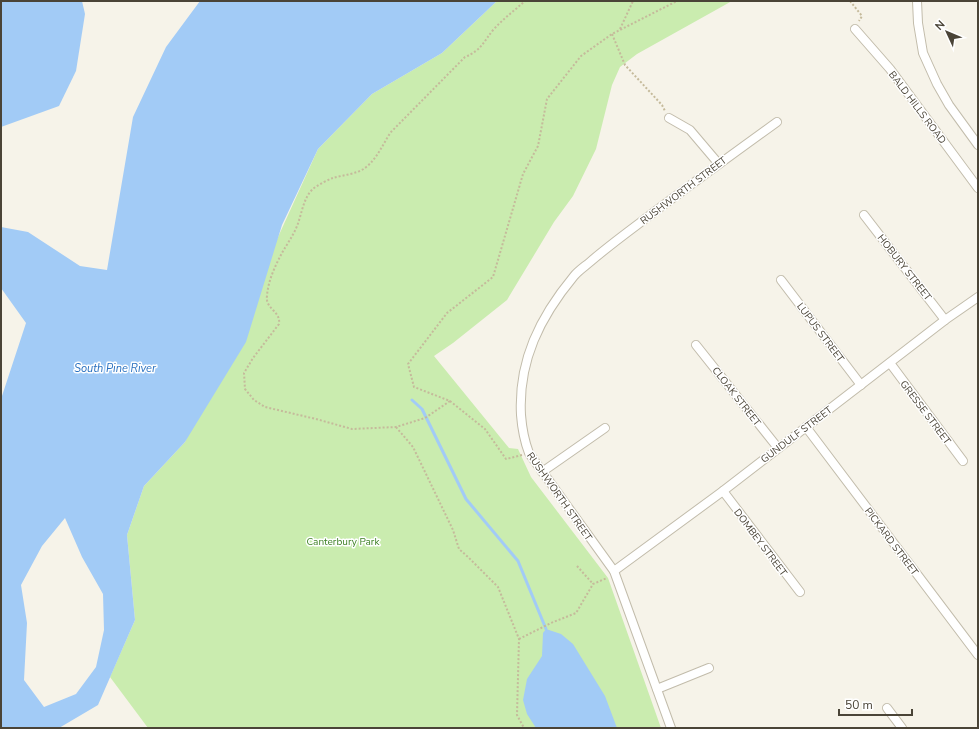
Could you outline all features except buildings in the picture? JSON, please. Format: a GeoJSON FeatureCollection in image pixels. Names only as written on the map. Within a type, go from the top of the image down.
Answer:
{"type":"FeatureCollection","features":[{"type":"Feature","properties":{"kind":"street"},"geometry":{"type":"LineString","coordinates":[[917,1],[918,23],[923,53],[937,84],[949,105],[978,145]]}},
{"type":"Feature","properties":{"kind":"street","name":"BALD HILLS ROAD"},"geometry":{"type":"LineString","coordinates":[[855,29],[904,87],[978,188]]}},
{"type":"Feature","properties":{"kind":"street"},"geometry":{"type":"LineString","coordinates":[[669,118],[690,130],[718,163]]}},
{"type":"Feature","properties":{"kind":"street","name":"RUSHWORTH STREET"},"geometry":{"type":"LineString","coordinates":[[671,728],[614,571],[528,453],[523,440],[521,420],[521,380],[526,357],[539,328],[574,275],[718,163],[777,122]]}},
{"type":"Feature","properties":{"kind":"street","name":"HOBURY STREET"},"geometry":{"type":"LineString","coordinates":[[864,215],[945,320]]}},
{"type":"Feature","properties":{"kind":"street","name":"LUPUS STREET"},"geometry":{"type":"LineString","coordinates":[[781,280],[861,385]]}},
{"type":"Feature","properties":{"kind":"street","name":"GUNDULF STREET"},"geometry":{"type":"LineString","coordinates":[[614,571],[723,491],[945,320],[978,297]]}},
{"type":"Feature","properties":{"kind":"street","name":"CLOAK STREET"},"geometry":{"type":"LineString","coordinates":[[696,345],[778,448]]}},
{"type":"Feature","properties":{"kind":"street","name":"GRESSE STREET"},"geometry":{"type":"LineString","coordinates":[[890,363],[963,461]]}},
{"type":"Feature","properties":{"kind":"street","name":"PICKARD STREET"},"geometry":{"type":"LineString","coordinates":[[806,427],[978,655]]}},
{"type":"Feature","properties":{"kind":"street"},"geometry":{"type":"LineString","coordinates":[[542,472],[605,428]]}},
{"type":"Feature","properties":{"kind":"street","name":"DOMBEY STREET"},"geometry":{"type":"LineString","coordinates":[[723,491],[800,592]]}},
{"type":"Feature","properties":{"kind":"street"},"geometry":{"type":"LineString","coordinates":[[657,689],[709,668]]}},
{"type":"Feature","properties":{"kind":"street"},"geometry":{"type":"LineString","coordinates":[[887,708],[902,728]]}},
{"type":"Feature","properties":{"kind":"path"},"geometry":{"type":"LineString","coordinates":[[450,401],[425,418],[396,427],[352,429],[316,419],[265,408],[254,400],[245,389],[244,373],[252,358],[268,340],[279,324],[278,315],[268,305],[266,297],[274,269],[297,227],[306,198],[313,189],[332,178],[364,169],[377,157],[391,132],[465,57],[476,52],[485,43],[495,29],[525,1]]}},
{"type":"Feature","properties":{"kind":"path"},"geometry":{"type":"LineString","coordinates":[[620,30],[633,1]]}},
{"type":"Feature","properties":{"kind":"path"},"geometry":{"type":"LineString","coordinates":[[528,453],[506,459],[485,429],[450,401],[414,387],[408,364],[447,314],[493,277],[523,174],[538,146],[547,99],[581,56],[612,34],[677,1]]}},
{"type":"Feature","properties":{"kind":"path"},"geometry":{"type":"LineString","coordinates":[[850,1],[862,16],[855,29]]}},
{"type":"Feature","properties":{"kind":"path"},"geometry":{"type":"LineString","coordinates":[[612,34],[625,65],[662,105],[669,118]]}},
{"type":"Feature","properties":{"kind":"path"},"geometry":{"type":"LineString","coordinates":[[396,427],[413,447],[453,530],[458,549],[498,587],[519,639],[517,714],[524,728]]}},
{"type":"Feature","properties":{"kind":"path"},"geometry":{"type":"LineString","coordinates":[[577,566],[593,584]]}},
{"type":"Feature","properties":{"kind":"path"},"geometry":{"type":"LineString","coordinates":[[519,639],[576,612],[593,584],[608,578]]}},
{"type":"Feature","properties":{"kind":"green space","name":"Canterbury Park"},"geometry":{"type":"Polygon","coordinates":[[[497,1],[732,1],[637,54],[620,67],[612,85],[596,149],[573,196],[554,222],[507,300],[453,343],[434,356],[509,448],[518,449],[531,477],[608,578],[661,728],[148,728],[110,677],[135,620],[127,535],[144,486],[185,442],[318,149],[372,94],[442,53],[497,1]]]}},
{"type":"Feature","properties":{"kind":"water"},"geometry":{"type":"Polygon","coordinates":[[[1,1],[82,1],[85,14],[76,71],[59,106],[1,127],[1,1]]]}},
{"type":"Feature","properties":{"kind":"water","name":"South Pine River"},"geometry":{"type":"Polygon","coordinates":[[[200,1],[497,1],[442,53],[372,94],[318,149],[282,225],[246,342],[185,442],[144,486],[127,535],[135,620],[98,705],[59,728],[1,728],[1,399],[26,323],[1,288],[1,227],[28,232],[80,266],[107,270],[133,117],[166,47],[200,1]],[[65,518],[42,546],[21,585],[27,623],[24,680],[44,707],[76,694],[96,667],[104,630],[103,594],[82,557],[65,518]]]}},
{"type":"Feature","properties":{"kind":"water"},"geometry":{"type":"Polygon","coordinates":[[[546,629],[561,634],[573,644],[605,696],[617,728],[536,728],[527,714],[523,700],[527,679],[542,656],[543,633],[546,629]]]}},
{"type":"Feature","properties":{"kind":"waterway"},"geometry":{"type":"LineString","coordinates":[[412,400],[422,409],[466,499],[518,561],[546,629]]}}]}
